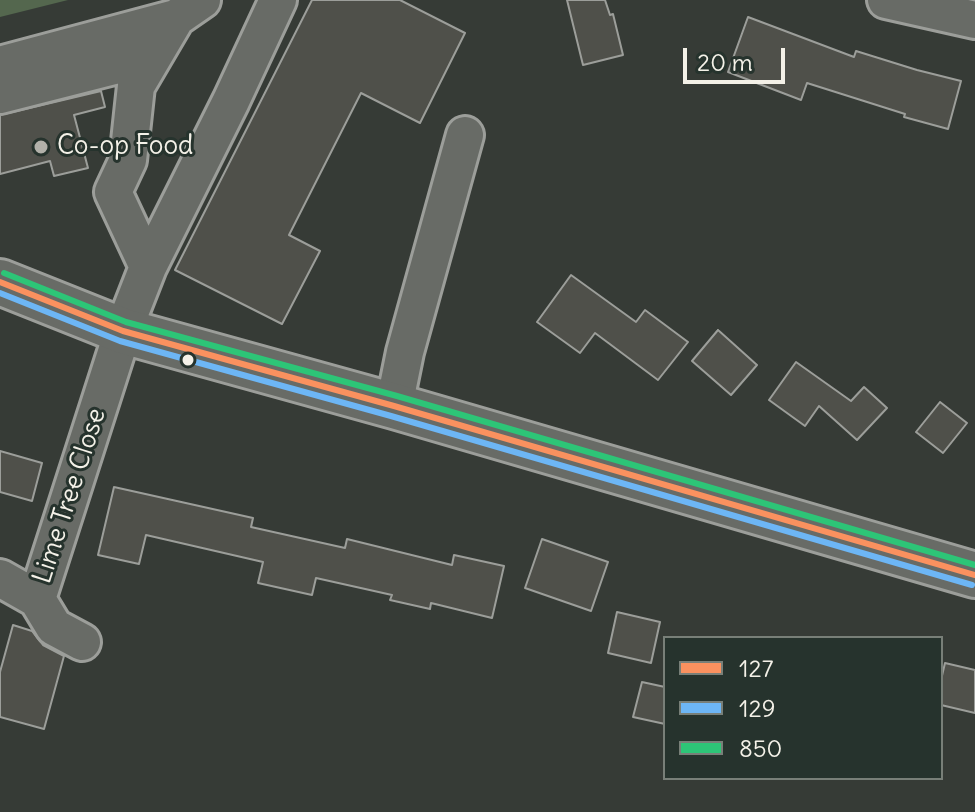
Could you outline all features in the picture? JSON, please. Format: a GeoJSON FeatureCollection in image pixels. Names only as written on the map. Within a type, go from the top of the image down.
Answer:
{"type":"FeatureCollection","features":[{"type":"Feature","properties":{"kind":"main road"},"geometry":{"type":"LineString","coordinates":[[0,282],[123,331],[394,406],[975,575]]}},
{"type":"Feature","properties":{"kind":"street","name":"Lime Tree Close"},"geometry":{"type":"LineString","coordinates":[[82,642],[54,627],[37,599],[123,331],[148,267],[278,0]]}},
{"type":"Feature","properties":{"kind":"street"},"geometry":{"type":"LineString","coordinates":[[886,0],[975,20]]}},
{"type":"Feature","properties":{"kind":"street"},"geometry":{"type":"LineString","coordinates":[[148,267],[113,192],[128,160],[144,71],[189,9]]}},
{"type":"Feature","properties":{"kind":"street"},"geometry":{"type":"LineString","coordinates":[[0,65],[189,9]]}},
{"type":"Feature","properties":{"kind":"street"},"geometry":{"type":"LineString","coordinates":[[0,95],[144,71]]}},
{"type":"Feature","properties":{"kind":"street"},"geometry":{"type":"LineString","coordinates":[[0,120],[144,71]]}},
{"type":"Feature","properties":{"kind":"street"},"geometry":{"type":"LineString","coordinates":[[394,406],[405,352],[465,135]]}},
{"type":"Feature","properties":{"kind":"street"},"geometry":{"type":"LineString","coordinates":[[0,578],[37,599]]}},
{"type":"Feature","properties":{"kind":"green space"},"geometry":{"type":"Polygon","coordinates":[[[0,0],[68,0],[0,17],[0,0]]]}},
{"type":"Feature","properties":{"kind":"building"},"geometry":{"type":"Polygon","coordinates":[[[312,0],[400,0],[465,33],[420,123],[361,93],[289,235],[320,251],[282,324],[175,270],[312,0]]]}},
{"type":"Feature","properties":{"kind":"building"},"geometry":{"type":"Polygon","coordinates":[[[567,0],[605,0],[610,15],[613,14],[623,55],[583,65],[567,0]]]}},
{"type":"Feature","properties":{"kind":"building"},"geometry":{"type":"Polygon","coordinates":[[[748,17],[854,57],[856,51],[961,81],[948,129],[807,83],[801,100],[728,72],[748,17]]]}},
{"type":"Feature","properties":{"kind":"building","name":"Co-op Food"},"geometry":{"type":"Polygon","coordinates":[[[101,91],[105,107],[74,115],[88,168],[54,176],[50,161],[0,174],[0,115],[101,91]]]}},
{"type":"Feature","properties":{"kind":"building"},"geometry":{"type":"Polygon","coordinates":[[[571,275],[636,322],[645,310],[688,342],[658,380],[595,333],[580,353],[537,322],[571,275]]]}},
{"type":"Feature","properties":{"kind":"building"},"geometry":{"type":"Polygon","coordinates":[[[718,330],[757,365],[731,395],[692,361],[718,330]]]}},
{"type":"Feature","properties":{"kind":"building"},"geometry":{"type":"Polygon","coordinates":[[[796,362],[851,401],[864,387],[887,408],[857,440],[819,406],[805,426],[769,400],[796,362]]]}},
{"type":"Feature","properties":{"kind":"building"},"geometry":{"type":"Polygon","coordinates":[[[940,402],[967,423],[943,453],[916,432],[940,402]]]}},
{"type":"Feature","properties":{"kind":"building"},"geometry":{"type":"Polygon","coordinates":[[[0,451],[42,463],[32,501],[0,492],[0,451]]]}},
{"type":"Feature","properties":{"kind":"building"},"geometry":{"type":"Polygon","coordinates":[[[114,487],[253,518],[251,527],[345,548],[347,539],[452,565],[454,555],[504,566],[492,618],[431,603],[430,609],[390,600],[392,595],[316,578],[312,595],[258,583],[263,562],[146,535],[139,564],[98,555],[114,487]]]}},
{"type":"Feature","properties":{"kind":"building"},"geometry":{"type":"Polygon","coordinates":[[[542,539],[608,562],[591,611],[525,588],[542,539]]]}},
{"type":"Feature","properties":{"kind":"building"},"geometry":{"type":"Polygon","coordinates":[[[617,612],[660,622],[651,663],[608,653],[617,612]]]}},
{"type":"Feature","properties":{"kind":"building"},"geometry":{"type":"Polygon","coordinates":[[[13,625],[32,631],[43,645],[64,656],[44,729],[0,717],[0,672],[13,625]]]}},
{"type":"Feature","properties":{"kind":"building"},"geometry":{"type":"Polygon","coordinates":[[[945,663],[975,670],[975,713],[943,705],[945,663]]]}},
{"type":"Feature","properties":{"kind":"building"},"geometry":{"type":"Polygon","coordinates":[[[642,682],[663,687],[663,724],[633,717],[642,682]]]}},
{"type":"Feature","properties":{"kind":"transit line","name":"850"},"geometry":{"type":"LineString","coordinates":[[4,273],[126,322],[397,396],[975,565]]}},
{"type":"Feature","properties":{"kind":"transit line","name":"127"},"geometry":{"type":"LineString","coordinates":[[0,282],[123,331],[394,406],[975,575]]}},
{"type":"Feature","properties":{"kind":"transit line","name":"129"},"geometry":{"type":"LineString","coordinates":[[0,293],[120,341],[391,416],[972,585]]}},
{"type":"Feature","properties":{"kind":"place","name":"Co-op Food"},"geometry":{"type":"Point","coordinates":[41,147]}}]}
